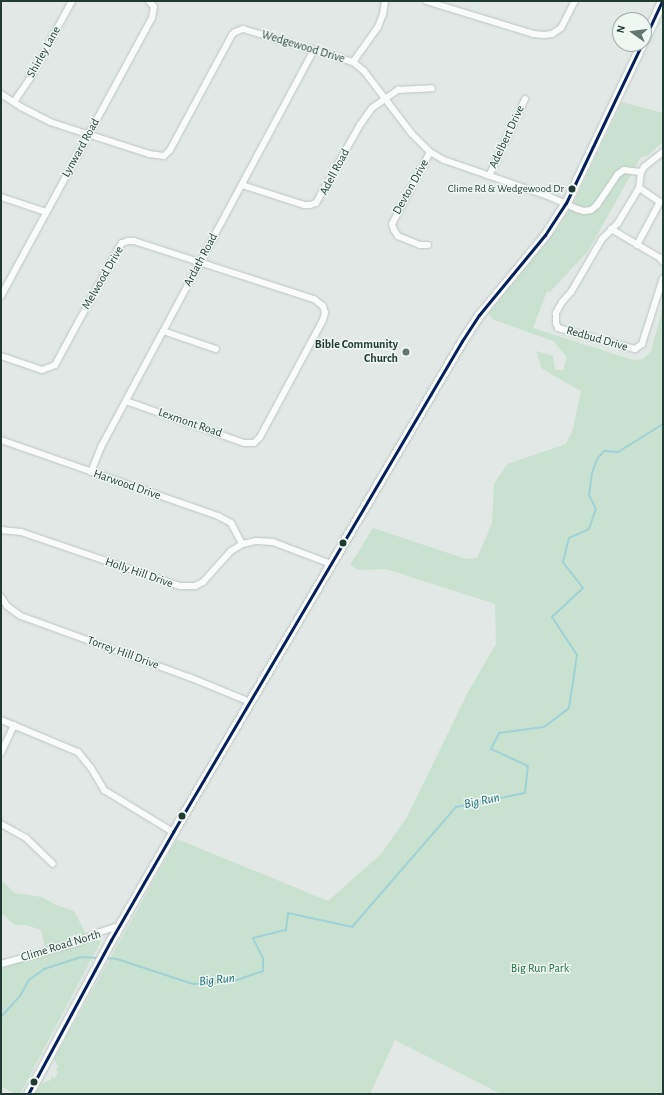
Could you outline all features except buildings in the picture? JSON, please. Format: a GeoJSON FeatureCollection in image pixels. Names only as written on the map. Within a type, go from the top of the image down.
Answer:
{"type":"FeatureCollection","features":[{"type":"Feature","properties":{"kind":"main road"},"geometry":{"type":"LineString","coordinates":[[652,23],[662,1]]}},
{"type":"Feature","properties":{"kind":"main road"},"geometry":{"type":"LineString","coordinates":[[28,1094],[173,832],[465,337],[488,304],[545,235],[566,203],[638,52]]}},
{"type":"Feature","properties":{"kind":"street","name":"Shirley Lane"},"geometry":{"type":"LineString","coordinates":[[14,102],[29,80],[72,1]]}},
{"type":"Feature","properties":{"kind":"street","name":"Lynward Road"},"geometry":{"type":"LineString","coordinates":[[1,296],[152,18],[154,8],[149,1]]}},
{"type":"Feature","properties":{"kind":"street"},"geometry":{"type":"LineString","coordinates":[[353,62],[378,27],[383,14],[385,1]]}},
{"type":"Feature","properties":{"kind":"street"},"geometry":{"type":"LineString","coordinates":[[426,1],[534,34],[552,34],[563,24],[575,1]]}},
{"type":"Feature","properties":{"kind":"street","name":"Wedgewood Drive"},"geometry":{"type":"LineString","coordinates":[[1,94],[50,122],[159,156],[167,153],[227,44],[235,32],[239,30],[256,33],[353,62],[364,71],[412,134],[430,152],[444,160],[566,203],[584,211],[591,210],[597,205],[618,174],[624,170],[641,172]]}},
{"type":"Feature","properties":{"kind":"street","name":"Ardath Road"},"geometry":{"type":"LineString","coordinates":[[91,472],[101,447],[314,50]]}},
{"type":"Feature","properties":{"kind":"street"},"geometry":{"type":"LineString","coordinates":[[385,98],[402,88],[432,88]]}},
{"type":"Feature","properties":{"kind":"street","name":"Adell Road"},"geometry":{"type":"LineString","coordinates":[[242,185],[304,205],[316,203],[364,118],[372,108],[385,98]]}},
{"type":"Feature","properties":{"kind":"street","name":"Adelbert Drive"},"geometry":{"type":"LineString","coordinates":[[489,176],[525,99]]}},
{"type":"Feature","properties":{"kind":"street","name":"Devton Drive"},"geometry":{"type":"LineString","coordinates":[[428,244],[420,245],[398,236],[392,224],[430,152]]}},
{"type":"Feature","properties":{"kind":"street"},"geometry":{"type":"LineString","coordinates":[[663,152],[644,167],[641,172],[640,188],[618,223],[611,229],[660,258],[663,262]]}},
{"type":"Feature","properties":{"kind":"street"},"geometry":{"type":"LineString","coordinates":[[637,245],[660,202],[640,188]]}},
{"type":"Feature","properties":{"kind":"street"},"geometry":{"type":"LineString","coordinates":[[1,197],[46,212]]}},
{"type":"Feature","properties":{"kind":"street","name":"Redbud Drive"},"geometry":{"type":"LineString","coordinates":[[611,229],[602,239],[571,292],[562,302],[556,313],[556,323],[558,328],[635,349],[642,344],[663,278]]}},
{"type":"Feature","properties":{"kind":"street","name":"Melwood Drive"},"geometry":{"type":"LineString","coordinates":[[1,356],[42,370],[55,365],[118,249],[125,242],[134,241],[314,299],[323,306],[325,313],[323,320],[260,437],[254,443]]}},
{"type":"Feature","properties":{"kind":"street"},"geometry":{"type":"LineString","coordinates":[[163,332],[216,349]]}},
{"type":"Feature","properties":{"kind":"street","name":"Lexmont Road"},"geometry":{"type":"LineString","coordinates":[[126,401],[244,443],[254,443]]}},
{"type":"Feature","properties":{"kind":"street","name":"Harwood Drive"},"geometry":{"type":"LineString","coordinates":[[1,440],[222,518],[231,523],[242,544]]}},
{"type":"Feature","properties":{"kind":"street","name":"Holly Hill Drive"},"geometry":{"type":"LineString","coordinates":[[1,530],[21,532],[180,586],[195,586],[204,582],[231,551],[242,544],[256,540],[273,542],[331,564]]}},
{"type":"Feature","properties":{"kind":"street","name":"Torrey Hill Drive"},"geometry":{"type":"LineString","coordinates":[[1,597],[6,606],[20,616],[189,677],[250,702]]}},
{"type":"Feature","properties":{"kind":"street"},"geometry":{"type":"LineString","coordinates":[[1,720],[78,752],[91,768],[104,790],[173,832]]}},
{"type":"Feature","properties":{"kind":"street"},"geometry":{"type":"LineString","coordinates":[[1,753],[14,725]]}},
{"type":"Feature","properties":{"kind":"street"},"geometry":{"type":"LineString","coordinates":[[1,824],[26,838],[53,864]]}},
{"type":"Feature","properties":{"kind":"street","name":"Clime Road North"},"geometry":{"type":"LineString","coordinates":[[1,964],[76,943],[100,932],[120,926]]}},
{"type":"Feature","properties":{"kind":"green space","name":"Big Run Park"},"geometry":{"type":"Polygon","coordinates":[[[622,102],[663,113],[663,142],[647,156],[641,157],[588,251],[550,292],[547,291],[533,328],[633,360],[643,359],[651,351],[663,306],[663,1094],[501,1094],[395,1040],[370,1094],[35,1094],[42,1083],[51,1080],[51,1076],[55,1078],[58,1072],[56,1070],[58,1066],[54,1059],[177,839],[328,901],[381,854],[407,817],[468,692],[496,644],[495,604],[386,569],[359,570],[350,565],[373,528],[466,559],[477,558],[492,523],[494,484],[507,464],[566,444],[573,429],[581,391],[542,369],[536,351],[553,356],[555,370],[563,370],[567,357],[553,341],[492,319],[488,314],[560,225],[575,200],[622,102]]]}},
{"type":"Feature","properties":{"kind":"green space"},"geometry":{"type":"Polygon","coordinates":[[[1,880],[15,893],[42,897],[56,905],[74,911],[86,934],[45,948],[41,930],[26,925],[15,925],[1,913],[1,880]]]}},
{"type":"Feature","properties":{"kind":"green space"},"geometry":{"type":"Polygon","coordinates":[[[94,940],[101,941],[20,1094],[16,1094],[1,1087],[1,968],[94,940]]]}},
{"type":"Feature","properties":{"kind":"waterway","name":"Big Run"},"geometry":{"type":"LineString","coordinates":[[104,958],[117,959],[193,984],[231,982],[263,971],[263,958],[253,938],[286,930],[288,913],[352,927],[456,807],[525,793],[528,766],[491,749],[499,733],[544,727],[569,708],[577,655],[552,617],[583,588],[563,562],[569,538],[589,529],[596,509],[589,495],[592,473],[597,459],[604,451],[618,452],[663,424]]}},
{"type":"Feature","properties":{"kind":"waterway","name":"Big Run"},"geometry":{"type":"LineString","coordinates":[[1,1017],[20,996],[29,980],[44,969],[81,957],[98,958]]}},
{"type":"Feature","properties":{"kind":"transit line"},"geometry":{"type":"LineString","coordinates":[[652,23],[662,1]]}},
{"type":"Feature","properties":{"kind":"transit line"},"geometry":{"type":"LineString","coordinates":[[28,1094],[111,940],[173,832],[462,341],[479,315],[545,235],[566,203],[638,52]]}},
{"type":"Feature","properties":{"kind":"place","name":"Clime Rd & Wedgewood Dr"},"geometry":{"type":"Point","coordinates":[572,189]}},
{"type":"Feature","properties":{"kind":"place","name":"Bible Community Church"},"geometry":{"type":"Point","coordinates":[406,352]}}]}
